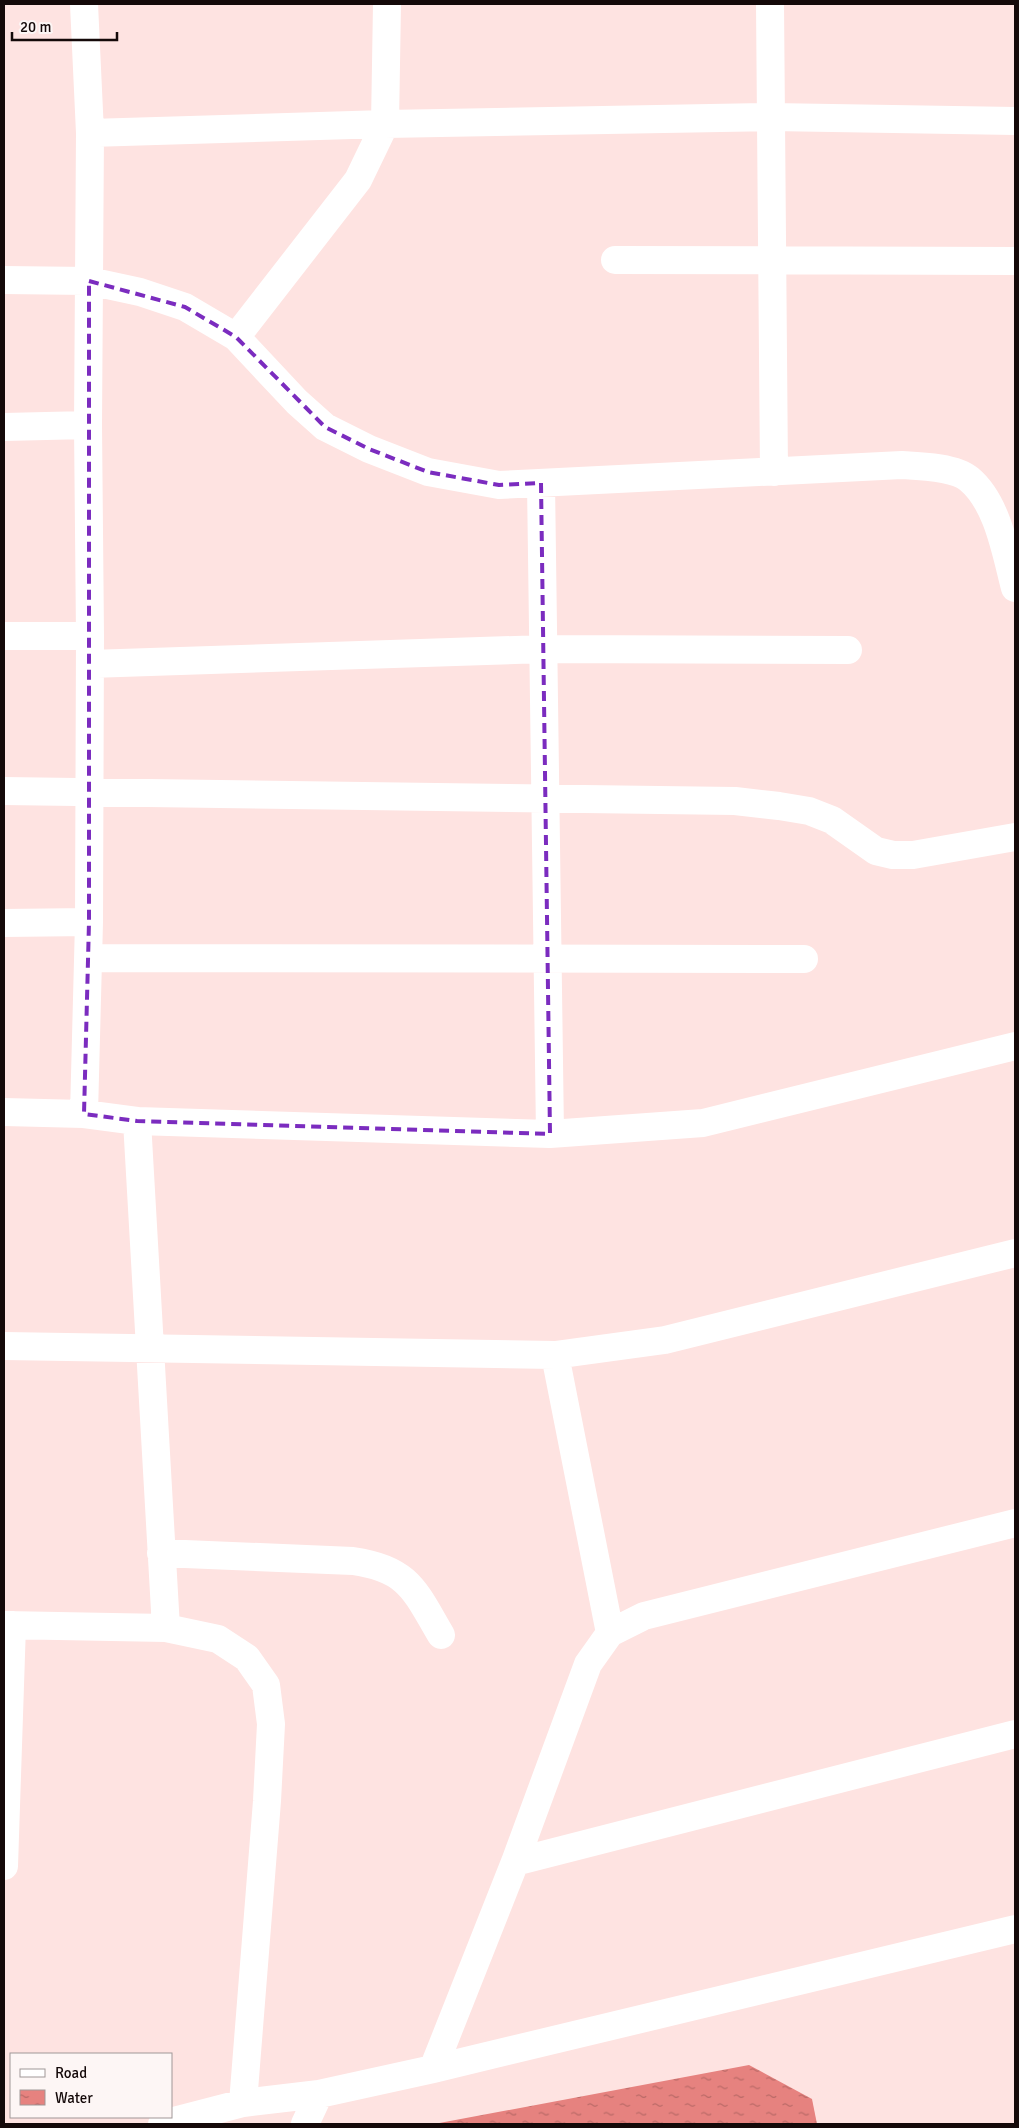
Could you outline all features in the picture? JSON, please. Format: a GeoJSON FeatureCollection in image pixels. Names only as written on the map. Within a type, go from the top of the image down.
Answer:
{"type":"FeatureCollection","features":[{"type":"Feature","properties":{"kind":"street"},"geometry":{"type":"LineString","coordinates":[[84,4],[90,133],[88,425],[90,793],[84,1114]]}},
{"type":"Feature","properties":{"kind":"street"},"geometry":{"type":"LineString","coordinates":[[236,337],[358,180],[385,124],[387,4]]}},
{"type":"Feature","properties":{"kind":"street"},"geometry":{"type":"LineString","coordinates":[[770,4],[774,472]]}},
{"type":"Feature","properties":{"kind":"street"},"geometry":{"type":"LineString","coordinates":[[90,133],[385,124],[771,117],[1015,121]]}},
{"type":"Feature","properties":{"kind":"street"},"geometry":{"type":"LineString","coordinates":[[615,260],[1015,261]]}},
{"type":"Feature","properties":{"kind":"street"},"geometry":{"type":"LineString","coordinates":[[4,280],[89,281],[140,292],[185,307],[236,337],[297,402],[325,428],[369,449],[428,472],[499,485],[902,464],[939,467],[969,478],[987,501],[1002,538],[1015,588]]}},
{"type":"Feature","properties":{"kind":"street"},"geometry":{"type":"LineString","coordinates":[[4,426],[88,425]]}},
{"type":"Feature","properties":{"kind":"street"},"geometry":{"type":"LineString","coordinates":[[541,483],[550,1134]]}},
{"type":"Feature","properties":{"kind":"street"},"geometry":{"type":"LineString","coordinates":[[4,636],[90,636]]}},
{"type":"Feature","properties":{"kind":"street"},"geometry":{"type":"LineString","coordinates":[[90,664],[544,649],[848,650]]}},
{"type":"Feature","properties":{"kind":"street"},"geometry":{"type":"LineString","coordinates":[[4,792],[735,802],[809,811],[832,820],[876,851],[893,855],[913,855],[1015,837]]}},
{"type":"Feature","properties":{"kind":"street"},"geometry":{"type":"LineString","coordinates":[[4,922],[89,922]]}},
{"type":"Feature","properties":{"kind":"street"},"geometry":{"type":"LineString","coordinates":[[88,958],[804,958]]}},
{"type":"Feature","properties":{"kind":"street"},"geometry":{"type":"LineString","coordinates":[[4,1112],[84,1114],[137,1121],[550,1134],[703,1123],[1015,1046]]}},
{"type":"Feature","properties":{"kind":"street"},"geometry":{"type":"LineString","coordinates":[[137,1121],[166,1628]]}},
{"type":"Feature","properties":{"kind":"street"},"geometry":{"type":"LineString","coordinates":[[4,1346],[555,1355],[665,1340],[1015,1253]]}},
{"type":"Feature","properties":{"kind":"street"},"geometry":{"type":"LineString","coordinates":[[555,1355],[610,1633]]}},
{"type":"Feature","properties":{"kind":"street"},"geometry":{"type":"LineString","coordinates":[[433,2069],[516,1862],[588,1664],[610,1633],[644,1616],[1015,1523]]}},
{"type":"Feature","properties":{"kind":"street"},"geometry":{"type":"LineString","coordinates":[[161,1553],[353,1561],[376,1564],[393,1571],[414,1590],[441,1635]]}},
{"type":"Feature","properties":{"kind":"street"},"geometry":{"type":"LineString","coordinates":[[4,1866],[8,1625],[166,1628],[218,1639],[248,1658],[266,1685],[271,1724],[267,1801],[243,2103]]}},
{"type":"Feature","properties":{"kind":"street"},"geometry":{"type":"LineString","coordinates":[[516,1862],[1015,1734]]}},
{"type":"Feature","properties":{"kind":"street"},"geometry":{"type":"LineString","coordinates":[[162,2124],[243,2103],[319,2094],[433,2069],[1015,1929]]}},
{"type":"Feature","properties":{"kind":"street"},"geometry":{"type":"LineString","coordinates":[[305,2124],[319,2094]]}},
{"type":"Feature","properties":{"kind":"highlighted area"},"geometry":{"type":"Polygon","coordinates":[[[89,281],[185,307],[236,337],[325,427],[369,449],[428,472],[499,485],[541,483],[550,1134],[137,1121],[84,1114],[89,922],[89,281]]]}},
{"type":"Feature","properties":{"kind":"water"},"geometry":{"type":"Polygon","coordinates":[[[749,2065],[812,2099],[817,2124],[434,2124],[749,2065]]]}}]}
